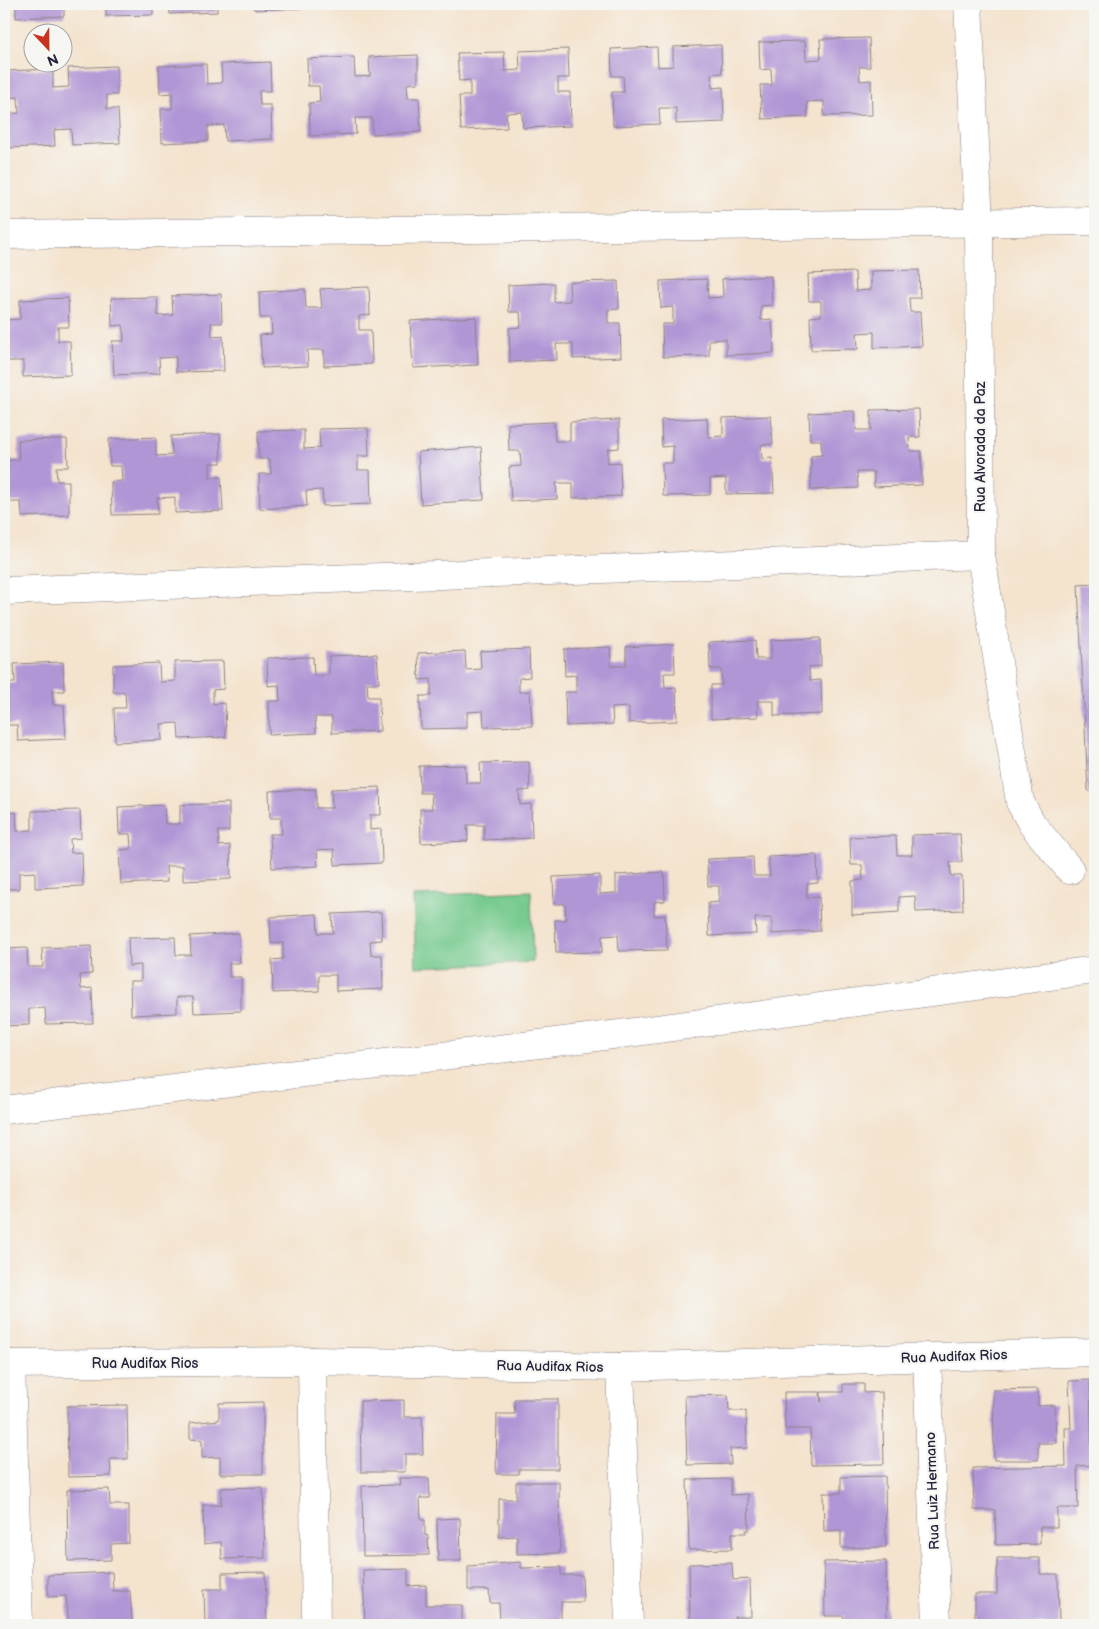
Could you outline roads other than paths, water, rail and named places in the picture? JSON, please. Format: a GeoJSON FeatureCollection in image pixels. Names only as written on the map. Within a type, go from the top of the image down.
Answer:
{"type":"FeatureCollection","features":[{"type":"Feature","properties":{"kind":"street","name":"Rua Alvorada da Paz"},"geometry":{"type":"LineString","coordinates":[[968,4],[979,224],[981,555],[1020,802],[1032,824],[1070,870]]}},
{"type":"Feature","properties":{"kind":"street"},"geometry":{"type":"LineString","coordinates":[[4,235],[979,224],[1095,221]]}},
{"type":"Feature","properties":{"kind":"street"},"geometry":{"type":"LineString","coordinates":[[4,592],[981,555]]}},
{"type":"Feature","properties":{"kind":"street"},"geometry":{"type":"LineString","coordinates":[[4,1110],[610,1035],[1095,970]]}},
{"type":"Feature","properties":{"kind":"street","name":"Rua Audifax Rios"},"geometry":{"type":"LineString","coordinates":[[8,1364],[312,1361],[620,1367],[1095,1352]]}},
{"type":"Feature","properties":{"kind":"street","name":"Rua Luiz Hermano"},"geometry":{"type":"LineString","coordinates":[[927,1357],[937,1625]]}},
{"type":"Feature","properties":{"kind":"street"},"geometry":{"type":"LineString","coordinates":[[312,1361],[316,1625]]}},
{"type":"Feature","properties":{"kind":"street"},"geometry":{"type":"LineString","coordinates":[[8,1364],[19,1625]]}},
{"type":"Feature","properties":{"kind":"street"},"geometry":{"type":"LineString","coordinates":[[620,1367],[628,1625]]}}]}
